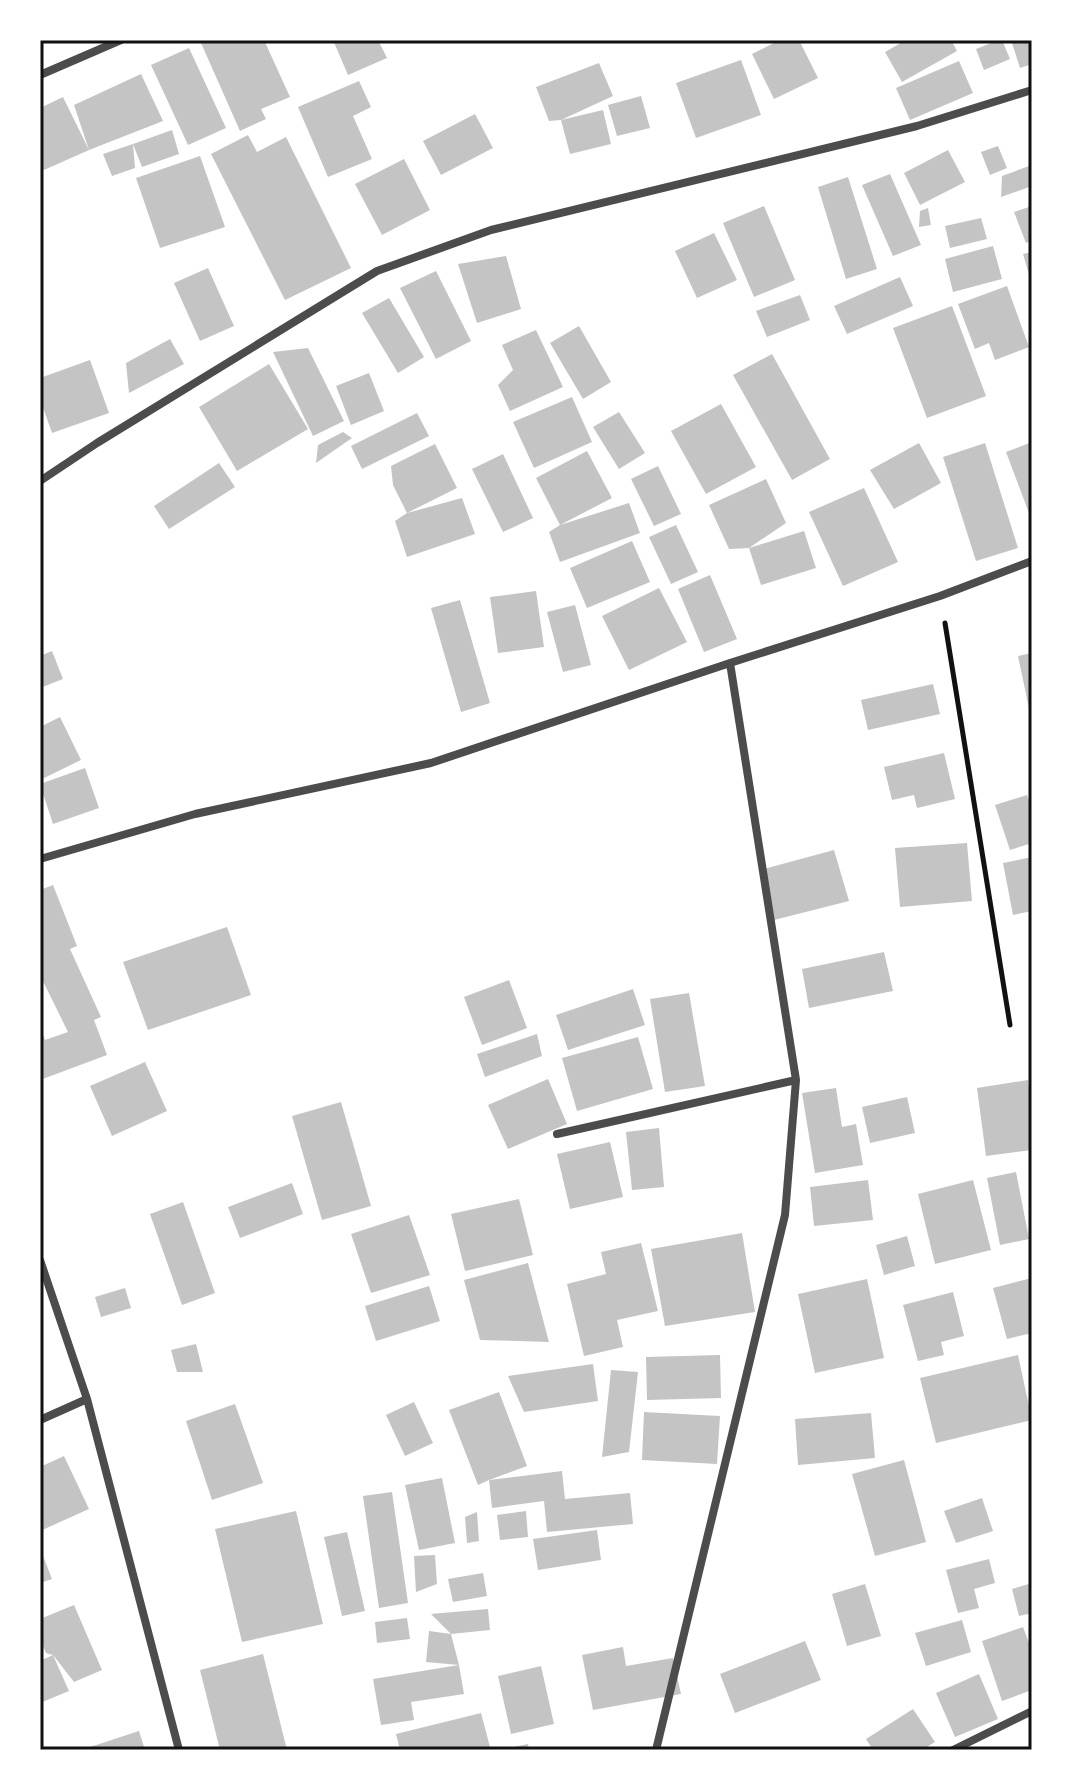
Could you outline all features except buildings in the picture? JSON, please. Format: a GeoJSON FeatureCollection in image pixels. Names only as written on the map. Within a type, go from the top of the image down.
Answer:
{"type":"FeatureCollection","features":[{"type":"Feature","properties":{"kind":"street"},"geometry":{"type":"LineString","coordinates":[[40,75],[121,40]]}},
{"type":"Feature","properties":{"kind":"street"},"geometry":{"type":"LineString","coordinates":[[40,481],[377,271],[491,230],[917,126],[1032,90]]}},
{"type":"Feature","properties":{"kind":"street"},"geometry":{"type":"LineString","coordinates":[[40,859],[195,814],[431,763],[940,596],[1032,561]]}},
{"type":"Feature","properties":{"kind":"street"},"geometry":{"type":"LineString","coordinates":[[656,1750],[785,1215],[796,1080],[730,663]]}},
{"type":"Feature","properties":{"kind":"street"},"geometry":{"type":"LineString","coordinates":[[557,1134],[796,1080]]}},
{"type":"Feature","properties":{"kind":"street"},"geometry":{"type":"LineString","coordinates":[[40,1260],[87,1399],[179,1750]]}},
{"type":"Feature","properties":{"kind":"street"},"geometry":{"type":"LineString","coordinates":[[40,1420],[87,1399]]}},
{"type":"Feature","properties":{"kind":"street"},"geometry":{"type":"LineString","coordinates":[[953,1750],[1032,1711]]}},
{"type":"Feature","properties":{"kind":"path"},"geometry":{"type":"LineString","coordinates":[[940,596],[1010,1025]]}}]}
